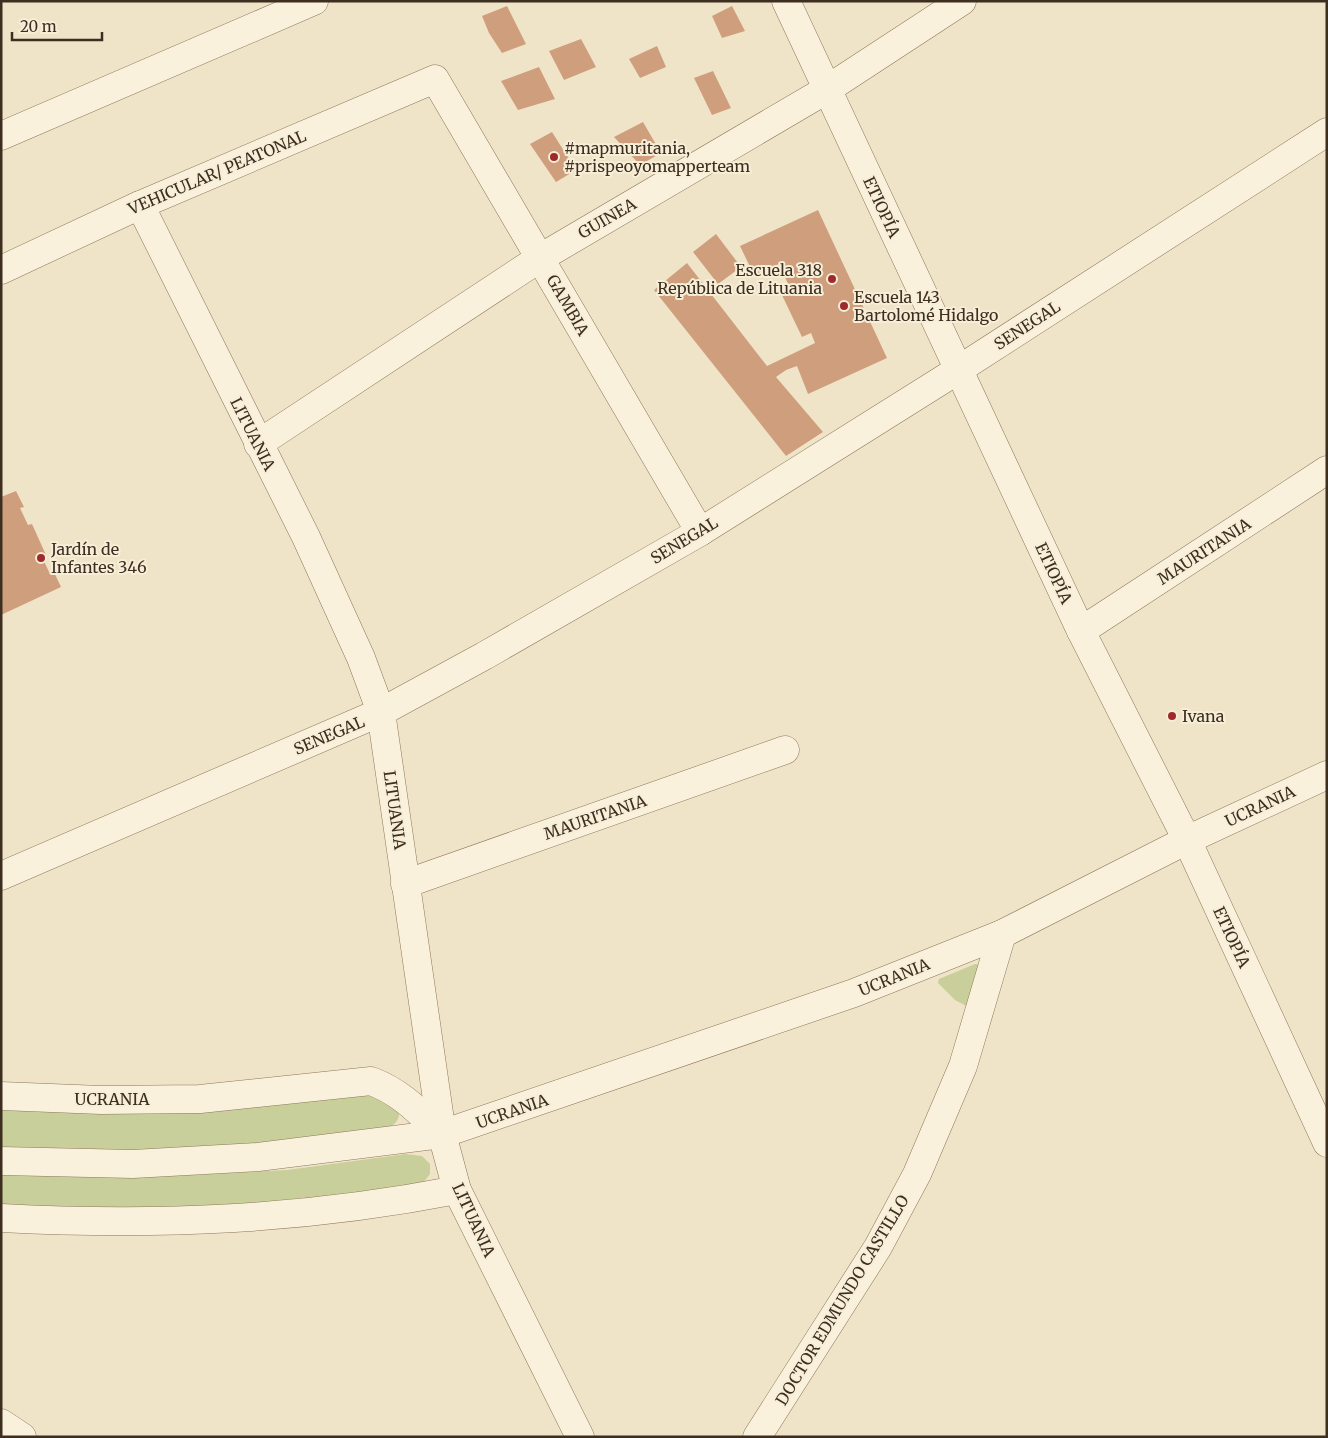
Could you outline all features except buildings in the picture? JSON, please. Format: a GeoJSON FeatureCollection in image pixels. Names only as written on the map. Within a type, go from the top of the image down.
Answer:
{"type":"FeatureCollection","features":[{"type":"Feature","properties":{"kind":"street"},"geometry":{"type":"LineString","coordinates":[[1,136],[314,1]]}},
{"type":"Feature","properties":{"kind":"street","name":"ETIOPÍA"},"geometry":{"type":"LineString","coordinates":[[786,1],[826,90],[1081,631],[1187,840],[1323,1125]]}},
{"type":"Feature","properties":{"kind":"street","name":"GUINEA"},"geometry":{"type":"LineString","coordinates":[[258,444],[540,258],[826,90],[962,1]]}},
{"type":"Feature","properties":{"kind":"street","name":"VEHICULAR/ PEATONAL"},"geometry":{"type":"LineString","coordinates":[[1,270],[140,205],[435,79]]}},
{"type":"Feature","properties":{"kind":"street","name":"GAMBIA"},"geometry":{"type":"LineString","coordinates":[[435,79],[700,532]]}},
{"type":"Feature","properties":{"kind":"street","name":"SENEGAL"},"geometry":{"type":"LineString","coordinates":[[1,876],[382,712],[700,532],[958,370],[1327,132]]}},
{"type":"Feature","properties":{"kind":"street","name":"LITUANIA"},"geometry":{"type":"LineString","coordinates":[[140,205],[325,578],[361,658],[382,712],[442,1134],[457,1190],[580,1437]]}},
{"type":"Feature","properties":{"kind":"street","name":"MAURITANIA"},"geometry":{"type":"LineString","coordinates":[[1081,631],[1327,470]]}},
{"type":"Feature","properties":{"kind":"street","name":"MAURITANIA"},"geometry":{"type":"LineString","coordinates":[[405,884],[786,750]]}},
{"type":"Feature","properties":{"kind":"street","name":"UCRANIA"},"geometry":{"type":"LineString","coordinates":[[1,1161],[123,1164],[258,1157],[442,1134],[854,993],[1002,934],[1187,840],[1327,775]]}},
{"type":"Feature","properties":{"kind":"street","name":"DOCTOR EDMUNDO CASTILLO"},"geometry":{"type":"LineString","coordinates":[[757,1437],[864,1271],[918,1174],[963,1066],[1002,934]]}},
{"type":"Feature","properties":{"kind":"street","name":"UCRANIA"},"geometry":{"type":"LineString","coordinates":[[1,1096],[101,1100],[200,1099],[371,1081],[390,1088],[402,1096],[442,1134]]}},
{"type":"Feature","properties":{"kind":"street"},"geometry":{"type":"LineString","coordinates":[[1,1218],[134,1222],[262,1218],[386,1204],[457,1190]]}},
{"type":"Feature","properties":{"kind":"street"},"geometry":{"type":"LineString","coordinates":[[1,1423],[22,1437]]}},
{"type":"Feature","properties":{"kind":"green space"},"geometry":{"type":"Polygon","coordinates":[[[975,964],[982,965],[970,1008],[955,1000],[938,983],[939,979],[975,964]]]}},
{"type":"Feature","properties":{"kind":"green space"},"geometry":{"type":"Polygon","coordinates":[[[366,1093],[399,1108],[399,1115],[394,1124],[388,1128],[328,1140],[101,1155],[1,1150],[1,1105],[366,1093]]]}},
{"type":"Feature","properties":{"kind":"green space"},"geometry":{"type":"Polygon","coordinates":[[[406,1154],[422,1156],[430,1164],[430,1174],[420,1187],[321,1204],[1,1212],[1,1171],[120,1178],[287,1170],[406,1154]]]}},
{"type":"Feature","properties":{"kind":"place","name":"#mapmuritania, #prispeoyomapperteam"},"geometry":{"type":"Point","coordinates":[554,157]}},
{"type":"Feature","properties":{"kind":"place","name":"Escuela 318 República de Lituania"},"geometry":{"type":"Point","coordinates":[832,279]}},
{"type":"Feature","properties":{"kind":"place","name":"Escuela 143 Bartolomé Hidalgo"},"geometry":{"type":"Point","coordinates":[844,306]}},
{"type":"Feature","properties":{"kind":"place","name":"Jardín de Infantes 346"},"geometry":{"type":"Point","coordinates":[41,558]}},
{"type":"Feature","properties":{"kind":"place","name":"Ivana"},"geometry":{"type":"Point","coordinates":[1172,716]}}]}
